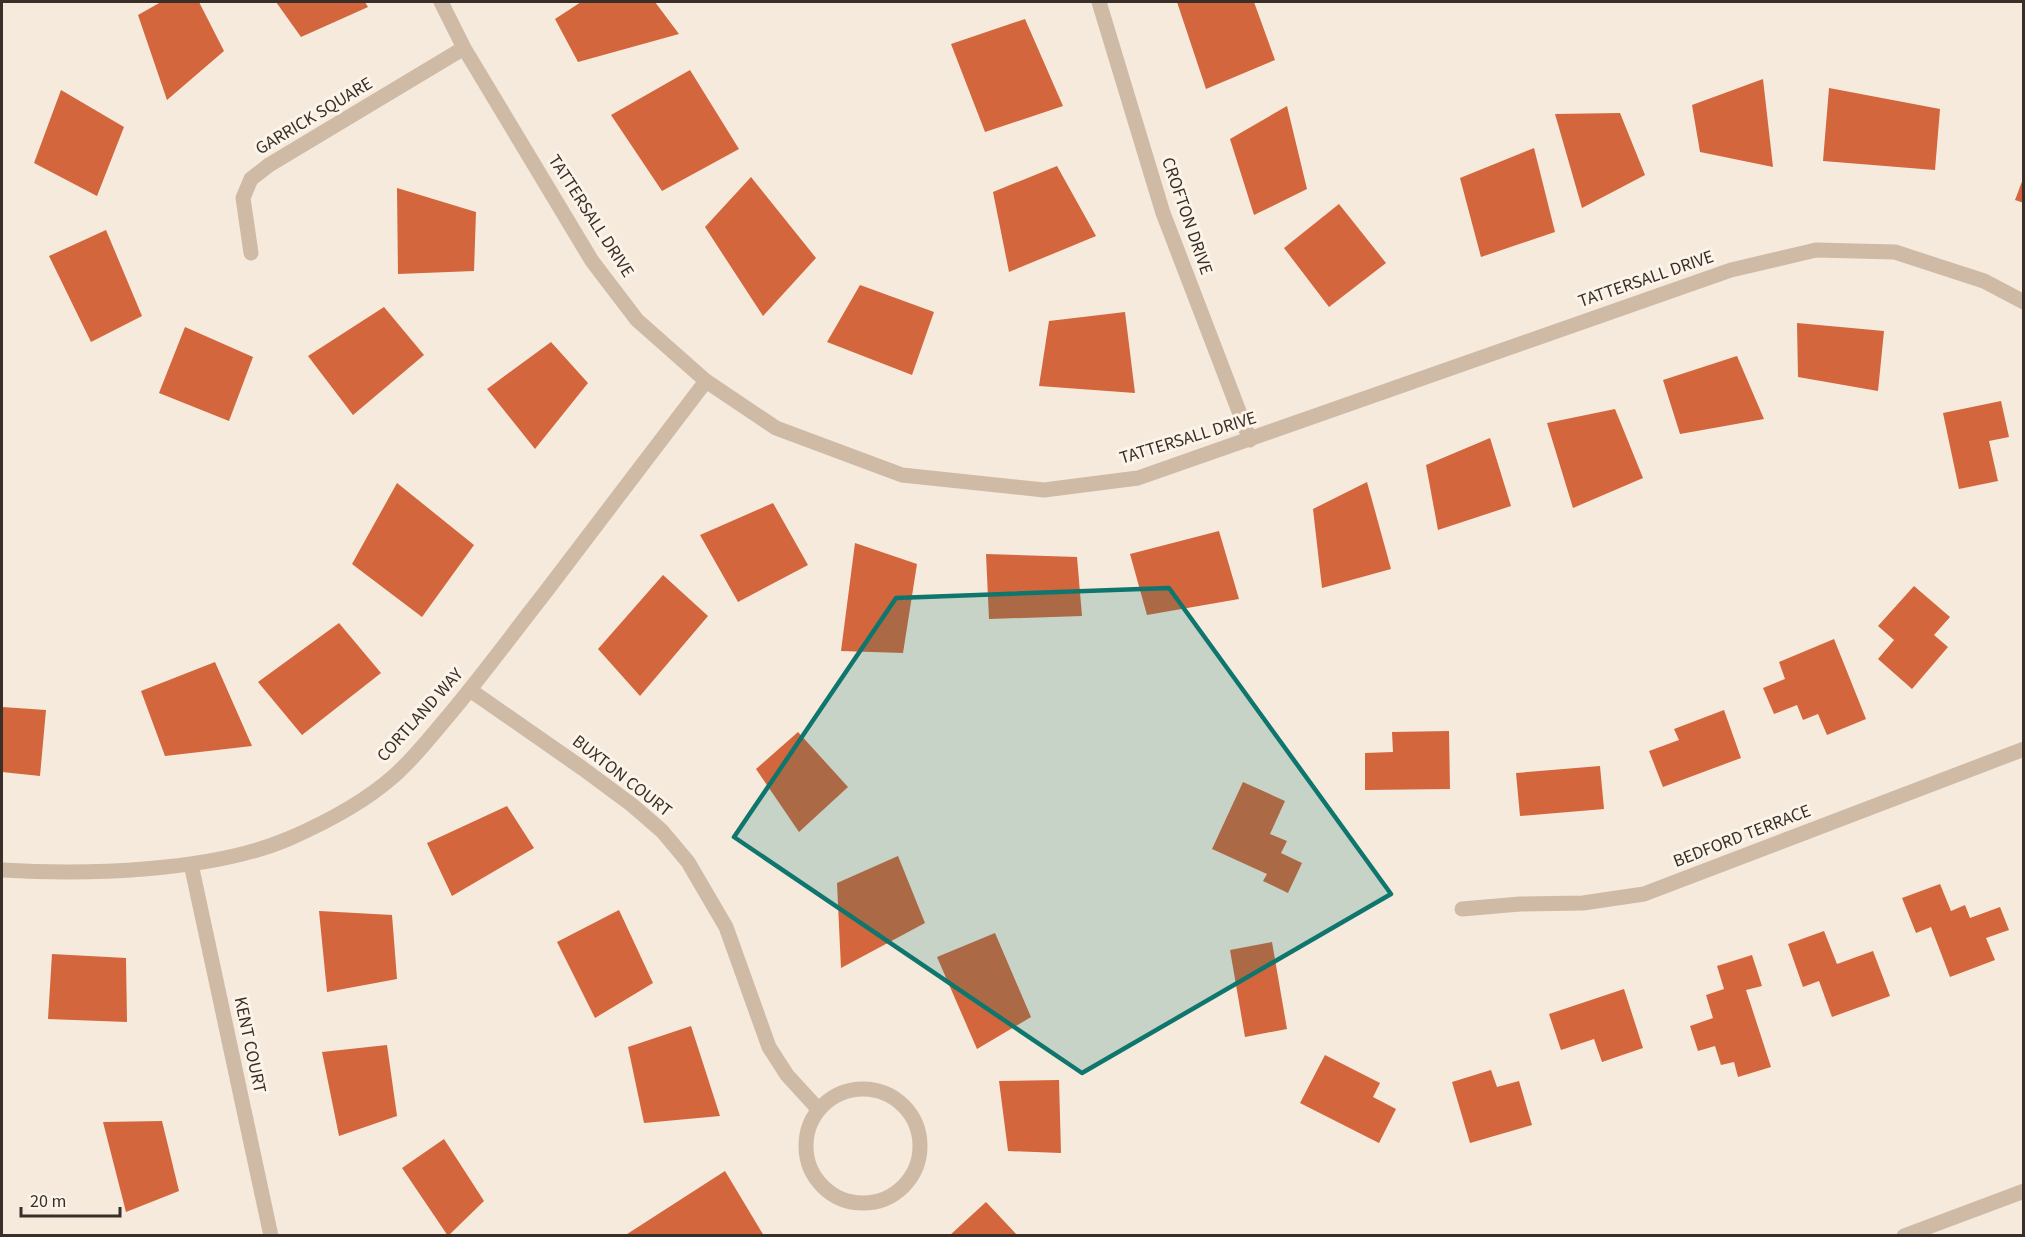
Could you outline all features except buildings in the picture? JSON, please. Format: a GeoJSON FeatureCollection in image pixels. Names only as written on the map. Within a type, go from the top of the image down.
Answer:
{"type":"FeatureCollection","features":[{"type":"Feature","properties":{"kind":"street","name":"TATTERSALL DRIVE"},"geometry":{"type":"LineString","coordinates":[[441,2],[464,48],[592,261],[637,320],[706,381],[776,428],[902,475],[1044,490],[1138,478],[1731,270],[1816,250],[1894,252],[1984,281],[2024,302]]}},
{"type":"Feature","properties":{"kind":"street","name":"CROFTON DRIVE"},"geometry":{"type":"LineString","coordinates":[[1099,2],[1163,213],[1250,440]]}},
{"type":"Feature","properties":{"kind":"street","name":"GARRICK SQUARE"},"geometry":{"type":"LineString","coordinates":[[251,253],[243,198],[251,179],[269,165],[464,48]]}},
{"type":"Feature","properties":{"kind":"street","name":"CORTLAND WAY"},"geometry":{"type":"LineString","coordinates":[[2,870],[47,872],[191,864],[246,852],[286,840],[321,824],[357,802],[394,776],[424,745],[470,690],[706,381]]}},
{"type":"Feature","properties":{"kind":"street","name":"BUXTON COURT"},"geometry":{"type":"LineString","coordinates":[[470,690],[632,805],[662,831],[688,862],[726,927],[769,1047],[787,1075],[819,1110]]}},
{"type":"Feature","properties":{"kind":"street","name":"BEDFORD TERRACE"},"geometry":{"type":"LineString","coordinates":[[1462,909],[1520,904],[1583,903],[1644,894],[2024,749]]}},
{"type":"Feature","properties":{"kind":"street","name":"KENT COURT"},"geometry":{"type":"LineString","coordinates":[[191,864],[271,1236]]}},
{"type":"Feature","properties":{"kind":"street"},"geometry":{"type":"LineString","coordinates":[[857,1089],[877,1090],[902,1104],[914,1120],[920,1139],[919,1158],[911,1177],[898,1192],[870,1203],[849,1202],[831,1194],[816,1180],[808,1163],[805,1142],[810,1123],[819,1110],[838,1095],[857,1089]]}},
{"type":"Feature","properties":{"kind":"street"},"geometry":{"type":"LineString","coordinates":[[1904,1236],[2024,1191]]}},
{"type":"Feature","properties":{"kind":"highlighted area"},"geometry":{"type":"Polygon","coordinates":[[[1169,588],[1391,894],[1082,1073],[734,837],[896,598],[1169,588]]]}}]}
